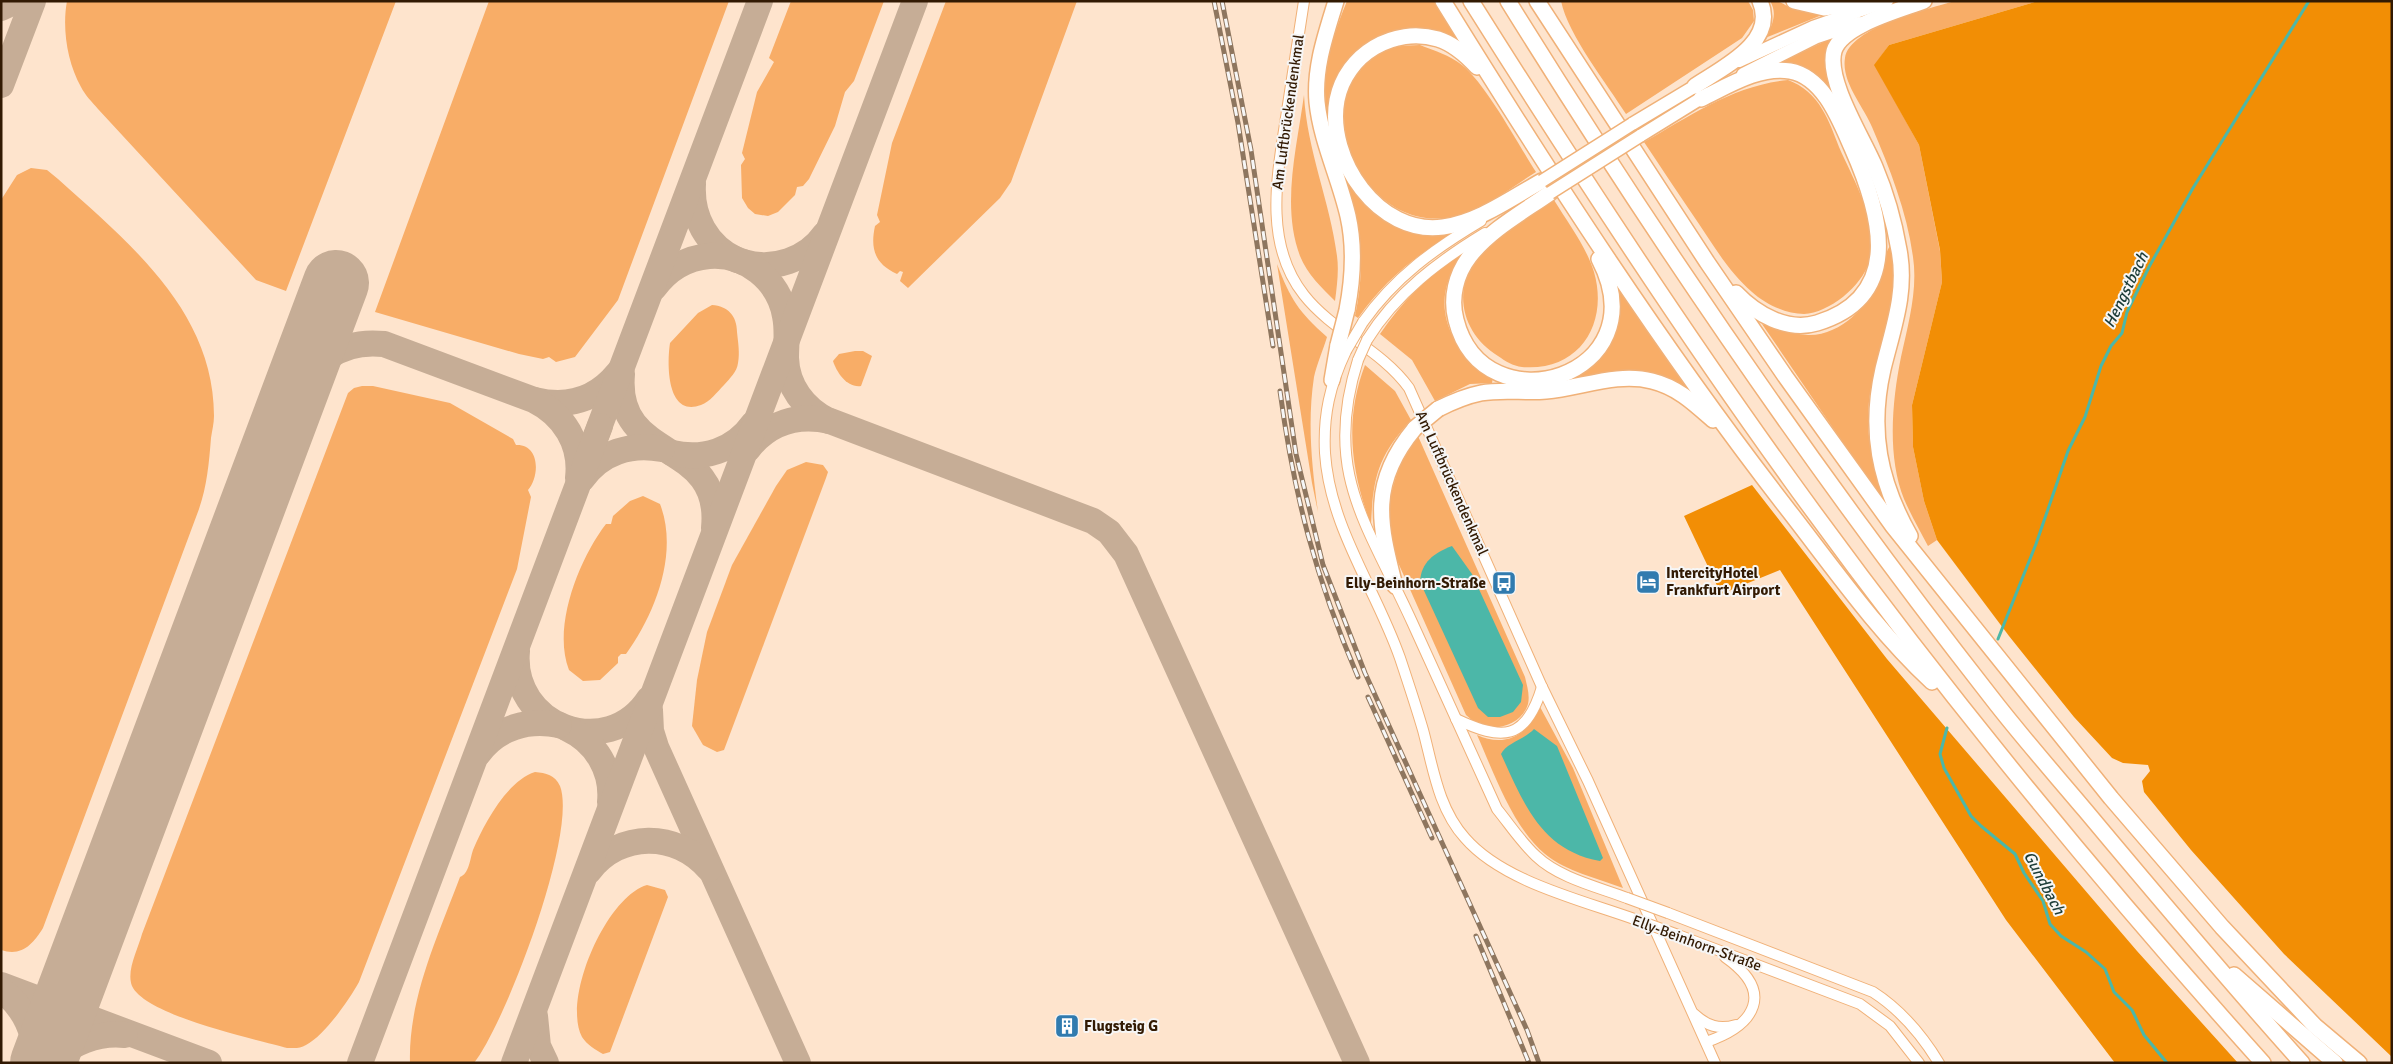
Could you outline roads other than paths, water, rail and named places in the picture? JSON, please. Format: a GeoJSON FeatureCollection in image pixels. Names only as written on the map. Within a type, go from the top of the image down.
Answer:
{"type":"FeatureCollection","features":[{"type":"Feature","properties":{"kind":"highway"},"geometry":{"type":"LineString","coordinates":[[1332,380],[1342,348],[1353,271],[1348,216],[1324,138],[1317,91],[1319,63],[1336,1]]}},
{"type":"Feature","properties":{"kind":"highway"},"geometry":{"type":"LineString","coordinates":[[1443,1],[1567,197],[1738,446],[1895,644],[1970,717]]}},
{"type":"Feature","properties":{"kind":"highway"},"geometry":{"type":"LineString","coordinates":[[1471,1],[1593,194],[1744,414],[1856,569],[1970,717],[2132,916],[2263,1063]]}},
{"type":"Feature","properties":{"kind":"highway"},"geometry":{"type":"LineString","coordinates":[[1508,1],[1611,163],[1718,321],[1860,524],[1993,700],[2196,944],[2302,1063]]}},
{"type":"Feature","properties":{"kind":"highway"},"geometry":{"type":"LineString","coordinates":[[1537,1],[1707,262],[1856,476],[1930,572],[2111,798],[2222,927],[2315,1026],[2343,1063]]}},
{"type":"Feature","properties":{"kind":"highway"},"geometry":{"type":"LineString","coordinates":[[1549,1],[1556,30]]}},
{"type":"Feature","properties":{"kind":"highway"},"geometry":{"type":"LineString","coordinates":[[1698,92],[1756,40],[1764,18],[1760,1]]}},
{"type":"Feature","properties":{"kind":"highway"},"geometry":{"type":"LineString","coordinates":[[1794,1],[1824,8],[1867,1]]}},
{"type":"Feature","properties":{"kind":"highway"},"geometry":{"type":"LineString","coordinates":[[1923,1],[1848,32],[1836,46],[1833,65],[1837,85],[1875,167],[1888,202],[1898,241],[1902,274],[1901,297],[1878,396],[1876,437],[1883,474],[1891,496],[1901,520],[1930,572]]}},
{"type":"Feature","properties":{"kind":"highway"},"geometry":{"type":"LineString","coordinates":[[1505,101],[1483,74],[1457,48],[1426,36],[1397,37],[1382,42],[1366,52],[1344,80],[1336,107],[1341,147],[1359,184],[1376,205],[1400,222],[1420,227],[1442,227],[1472,220],[1546,187]]}},
{"type":"Feature","properties":{"kind":"highway"},"geometry":{"type":"LineString","coordinates":[[1698,92],[1766,71],[1792,71],[1810,80],[1833,109],[1859,164],[1872,196],[1880,240],[1879,260],[1865,292],[1846,310],[1832,318],[1814,324],[1786,324],[1766,316],[1744,301],[1707,262]]}},
{"type":"Feature","properties":{"kind":"highway"},"geometry":{"type":"LineString","coordinates":[[1546,187],[1477,247],[1460,271],[1455,288],[1455,315],[1468,345],[1493,370],[1517,379],[1547,380],[1580,366],[1599,348],[1611,319],[1613,301],[1608,278],[1567,197]]}},
{"type":"Feature","properties":{"kind":"highway"},"geometry":{"type":"LineString","coordinates":[[1395,586],[1380,520],[1385,484],[1397,453],[1415,428],[1438,409],[1453,402],[1484,392],[1546,391],[1607,380],[1646,380],[1664,385],[1682,394],[1738,446]]}},
{"type":"Feature","properties":{"kind":"highway"},"geometry":{"type":"LineString","coordinates":[[2196,944],[2335,1063]]}},
{"type":"Feature","properties":{"kind":"highway"},"geometry":{"type":"LineString","coordinates":[[2315,1026],[2359,1063]]}},
{"type":"Feature","properties":{"kind":"main road"},"geometry":{"type":"LineString","coordinates":[[1546,187],[1640,136],[1698,92],[1778,41],[1887,1]]}},
{"type":"Feature","properties":{"kind":"main road"},"geometry":{"type":"LineString","coordinates":[[1546,187],[1632,124],[1698,92],[1738,76],[1817,37],[1923,1]]}},
{"type":"Feature","properties":{"kind":"street","name":"Am Luftbrückendenkmal"},"geometry":{"type":"LineString","coordinates":[[1304,1],[1276,184],[1278,228],[1285,259],[1304,295],[1329,319],[1388,363],[1409,388],[1542,687],[1588,781],[1714,1063]]}},
{"type":"Feature","properties":{"kind":"street"},"geometry":{"type":"LineString","coordinates":[[1342,348],[1385,292],[1413,265],[1546,187]]}},
{"type":"Feature","properties":{"kind":"street","name":"Elly-Beinhorn-Straße"},"geometry":{"type":"LineString","coordinates":[[1546,187],[1424,275],[1402,294],[1374,329],[1358,360],[1347,399],[1345,419],[1345,451],[1350,480],[1366,532],[1395,586],[1497,809],[1528,848],[1544,863],[1559,872],[1873,992],[1889,1004],[1919,1033],[1939,1063]]}},
{"type":"Feature","properties":{"kind":"street","name":"Elly-Beinhorn-Straße"},"geometry":{"type":"LineString","coordinates":[[1332,380],[1327,410],[1325,454],[1337,514],[1399,658],[1421,724],[1436,785],[1456,827],[1479,852],[1505,870],[1860,1004],[1890,1026],[1919,1063]]}},
{"type":"Feature","properties":{"kind":"street"},"geometry":{"type":"LineString","coordinates":[[1456,719],[1490,733],[1505,733],[1514,730],[1528,719],[1542,687]]}},
{"type":"Feature","properties":{"kind":"street"},"geometry":{"type":"LineString","coordinates":[[1706,1042],[1730,1032],[1750,1013],[1754,1003],[1751,982],[1740,968],[1712,948]]}},
{"type":"Feature","properties":{"kind":"street"},"geometry":{"type":"LineString","coordinates":[[1692,1012],[1706,1024],[1715,1027],[1726,1028],[1742,1022]]}},
{"type":"Feature","properties":{"kind":"water"},"geometry":{"type":"Polygon","coordinates":[[[1452,546],[1472,574],[1523,685],[1521,702],[1513,712],[1500,717],[1488,717],[1478,708],[1420,582],[1423,569],[1430,559],[1452,546]]]}},
{"type":"Feature","properties":{"kind":"water"},"geometry":{"type":"Polygon","coordinates":[[[1534,729],[1557,746],[1603,858],[1600,861],[1563,847],[1549,835],[1537,822],[1518,790],[1501,754],[1503,750],[1534,729]]]}},
{"type":"Feature","properties":{"kind":"waterway","name":"Hengstbach"},"geometry":{"type":"LineString","coordinates":[[1998,639],[2036,544],[2068,451],[2085,417],[2101,366],[2111,346],[2122,333],[2127,312],[2149,267],[2193,188],[2309,1]]}},
{"type":"Feature","properties":{"kind":"waterway","name":"Gundbach"},"geometry":{"type":"LineString","coordinates":[[1947,728],[1940,754],[1944,768],[1971,816],[2015,854],[2024,873],[2043,901],[2050,924],[2061,936],[2086,952],[2105,969],[2114,992],[2132,1010],[2144,1035],[2167,1063]]}},
{"type":"Feature","properties":{"kind":"railway"},"geometry":{"type":"LineString","coordinates":[[1214,1],[1238,123],[1273,346]]}},
{"type":"Feature","properties":{"kind":"railway"},"geometry":{"type":"LineString","coordinates":[[1222,1],[1251,150],[1296,454],[1323,565],[1365,673],[1527,1030],[1539,1063]]}},
{"type":"Feature","properties":{"kind":"railway"},"geometry":{"type":"LineString","coordinates":[[1280,391],[1292,466],[1308,537],[1330,606],[1358,677]]}},
{"type":"Feature","properties":{"kind":"railway"},"geometry":{"type":"LineString","coordinates":[[1368,697],[1432,838]]}},
{"type":"Feature","properties":{"kind":"railway"},"geometry":{"type":"LineString","coordinates":[[1476,936],[1529,1063]]}},
{"type":"Feature","properties":{"kind":"place","name":"IntercityHotel Frankfurt Airport"},"geometry":{"type":"Point","coordinates":[1648,582]}},
{"type":"Feature","properties":{"kind":"place","name":"Elly-Beinhorn-Straße"},"geometry":{"type":"Point","coordinates":[1504,583]}},
{"type":"Feature","properties":{"kind":"place","name":"Flugsteig G"},"geometry":{"type":"Point","coordinates":[1067,1026]}}]}
